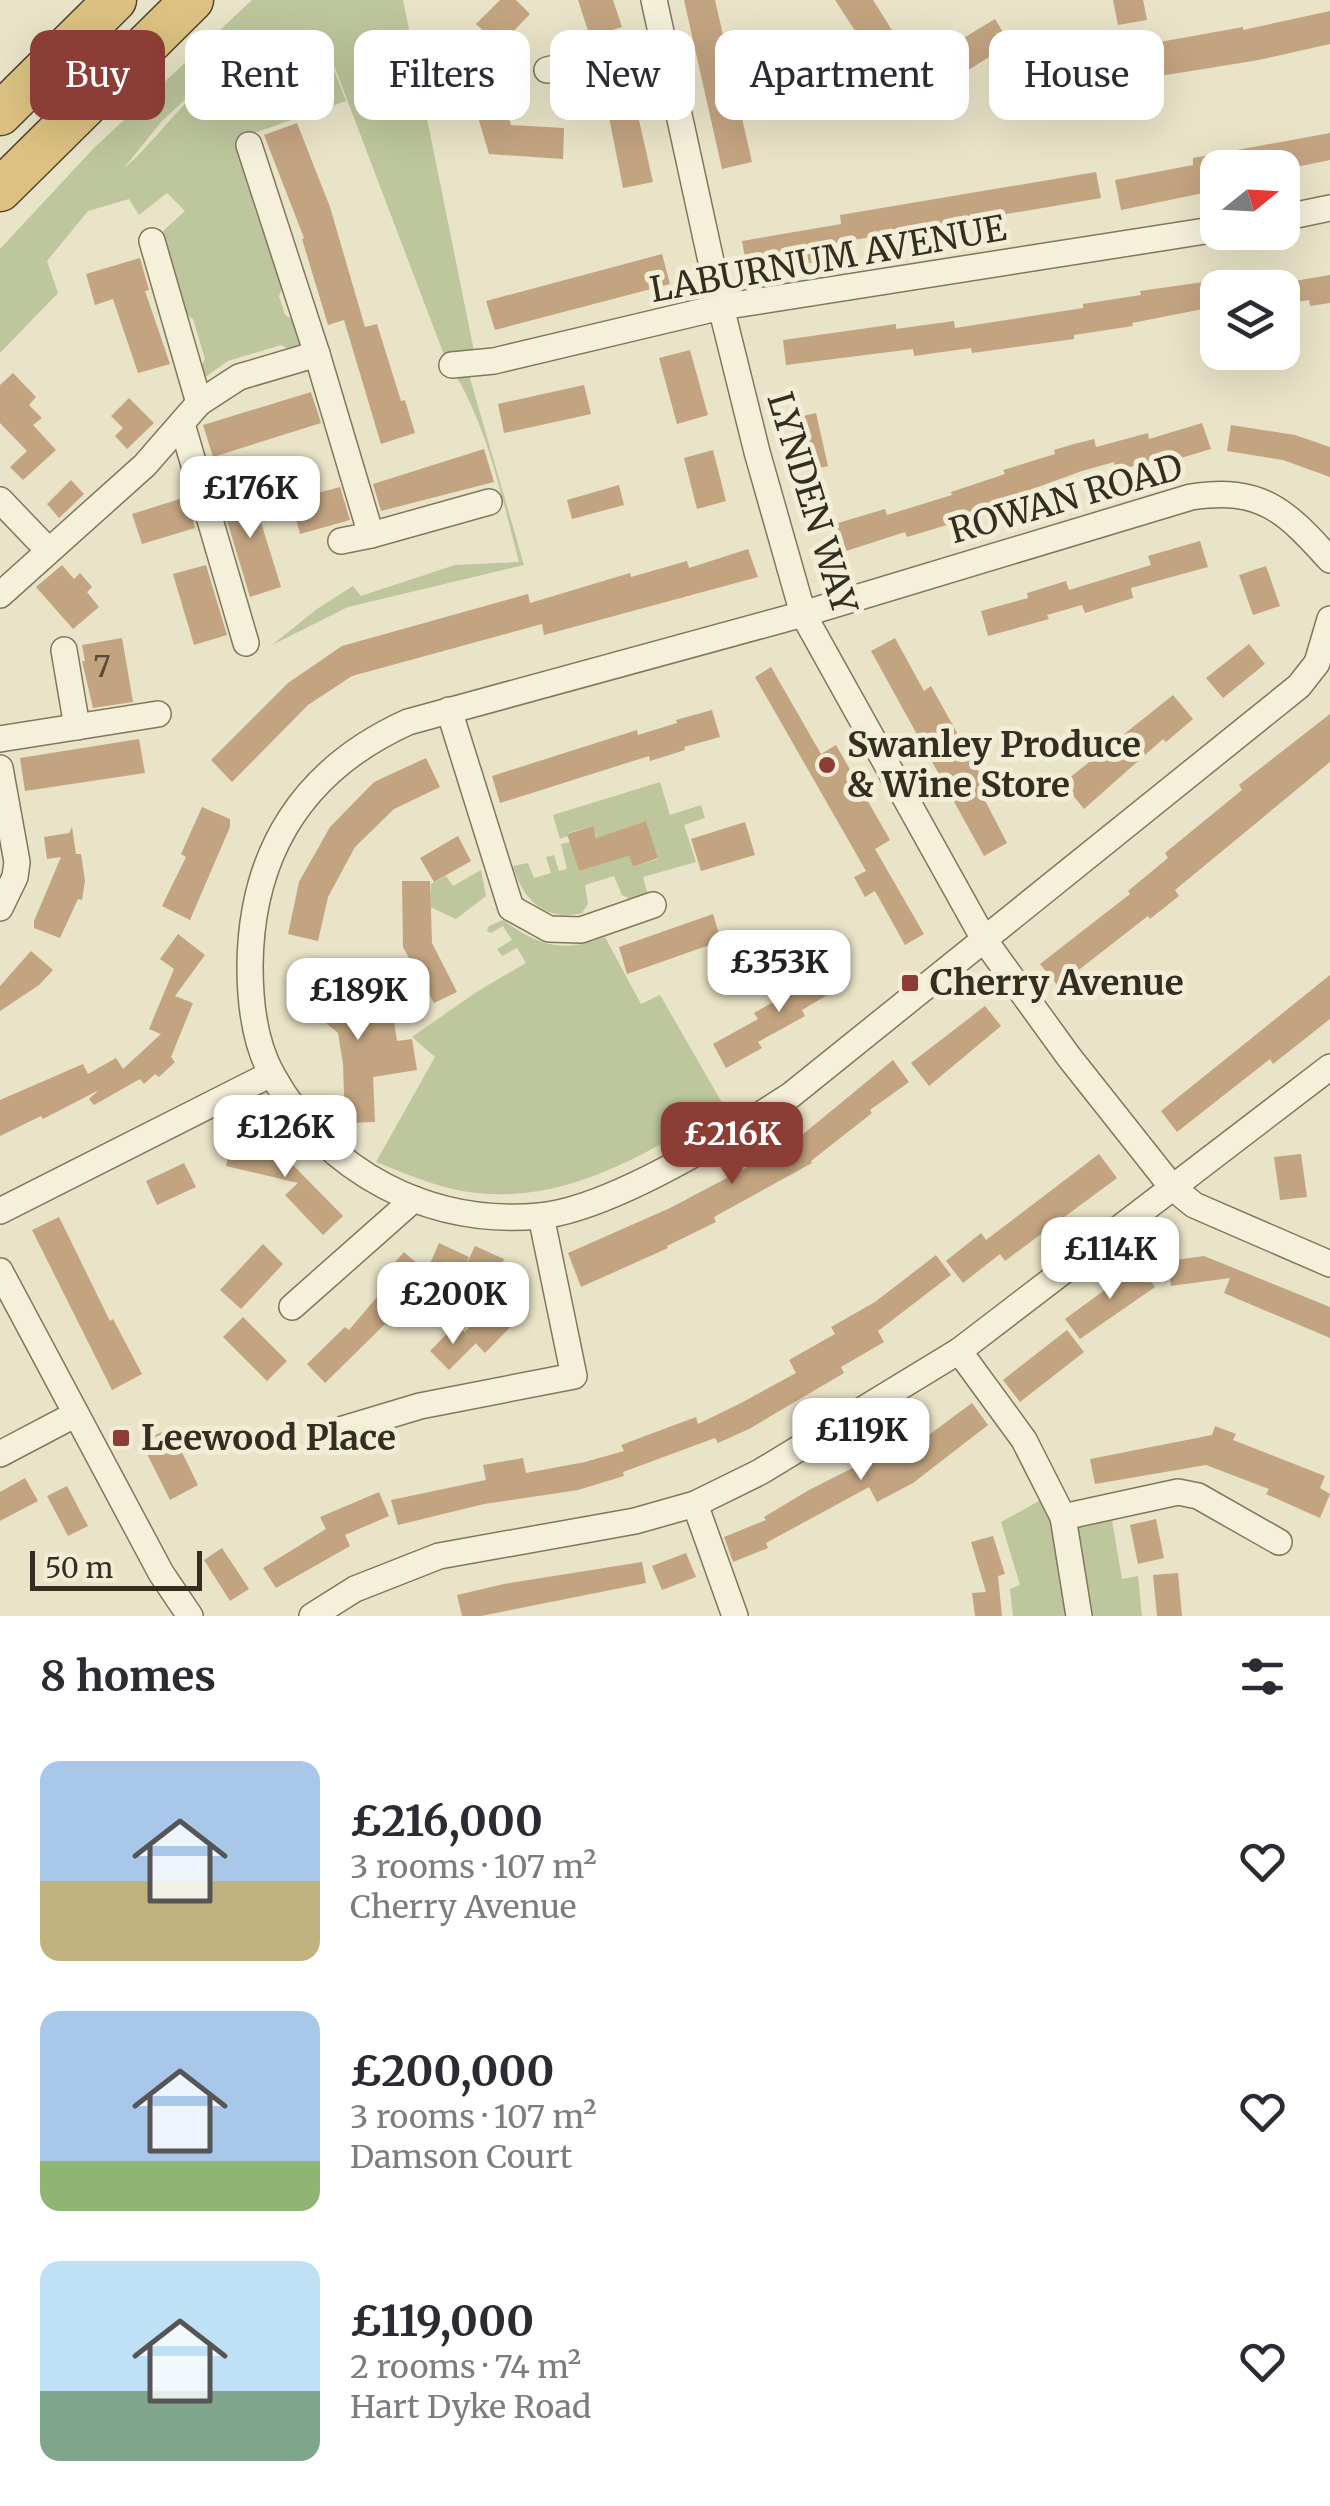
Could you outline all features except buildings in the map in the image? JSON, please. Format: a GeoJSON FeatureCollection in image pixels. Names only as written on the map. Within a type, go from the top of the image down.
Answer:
{"type":"FeatureCollection","features":[{"type":"Feature","properties":{"kind":"highway"},"geometry":{"type":"LineString","coordinates":[[0,101],[115,0]]}},
{"type":"Feature","properties":{"kind":"highway"},"geometry":{"type":"LineString","coordinates":[[0,114],[115,0]]}},
{"type":"Feature","properties":{"kind":"highway"},"geometry":{"type":"LineString","coordinates":[[0,190],[192,0]]}},
{"type":"Feature","properties":{"kind":"street","name":"LYNDEN WAY"},"geometry":{"type":"LineString","coordinates":[[654,0],[660,30]]}},
{"type":"Feature","properties":{"kind":"street","name":"LYNDEN WAY"},"geometry":{"type":"LineString","coordinates":[[680,120],[757,452],[803,614],[985,940],[1069,1056],[1172,1187],[1194,1205],[1330,1264]]}},
{"type":"Feature","properties":{"kind":"street"},"geometry":{"type":"LineString","coordinates":[[250,146],[371,534]]}},
{"type":"Feature","properties":{"kind":"street"},"geometry":{"type":"LineString","coordinates":[[1300,214],[1330,208]]}},
{"type":"Feature","properties":{"kind":"street","name":"LABURNUM AVENUE"},"geometry":{"type":"LineString","coordinates":[[452,365],[494,361],[721,307],[1200,232]]}},
{"type":"Feature","properties":{"kind":"street"},"geometry":{"type":"LineString","coordinates":[[152,241],[246,643]]}},
{"type":"Feature","properties":{"kind":"street"},"geometry":{"type":"LineString","coordinates":[[0,594],[145,465],[190,414],[239,377],[317,354]]}},
{"type":"Feature","properties":{"kind":"street","name":"ROWAN ROAD"},"geometry":{"type":"LineString","coordinates":[[803,614],[1191,497],[1222,492],[1273,504],[1330,560]]}},
{"type":"Feature","properties":{"kind":"street"},"geometry":{"type":"LineString","coordinates":[[0,500],[48,550]]}},
{"type":"Feature","properties":{"kind":"street"},"geometry":{"type":"LineString","coordinates":[[341,541],[489,502]]}},
{"type":"Feature","properties":{"kind":"street"},"geometry":{"type":"LineString","coordinates":[[803,614],[408,722],[346,755],[307,793],[278,834],[258,890],[250,943],[250,996],[271,1074],[301,1118],[337,1158],[414,1199],[480,1214],[541,1216],[640,1181],[735,1131],[792,1095],[1299,686],[1317,664],[1330,619]]}},
{"type":"Feature","properties":{"kind":"street"},"geometry":{"type":"LineString","coordinates":[[64,650],[77,727]]}},
{"type":"Feature","properties":{"kind":"street"},"geometry":{"type":"LineString","coordinates":[[449,710],[510,908],[548,929],[581,930],[653,905]]}},
{"type":"Feature","properties":{"kind":"street"},"geometry":{"type":"LineString","coordinates":[[0,739],[158,714]]}},
{"type":"Feature","properties":{"kind":"street"},"geometry":{"type":"LineString","coordinates":[[0,768],[16,862],[15,877],[0,908]]}},
{"type":"Feature","properties":{"kind":"street"},"geometry":{"type":"LineString","coordinates":[[312,1616],[355,1589],[439,1556],[527,1538],[588,1531],[695,1504],[760,1472],[959,1351],[1330,1067]]}},
{"type":"Feature","properties":{"kind":"street"},"geometry":{"type":"LineString","coordinates":[[0,1211],[271,1074]]}},
{"type":"Feature","properties":{"kind":"street"},"geometry":{"type":"LineString","coordinates":[[292,1307],[414,1199]]}},
{"type":"Feature","properties":{"kind":"street"},"geometry":{"type":"LineString","coordinates":[[330,1433],[420,1406],[574,1376],[541,1216]]}},
{"type":"Feature","properties":{"kind":"street"},"geometry":{"type":"LineString","coordinates":[[0,1271],[160,1573],[190,1616]]}},
{"type":"Feature","properties":{"kind":"street"},"geometry":{"type":"LineString","coordinates":[[959,1351],[1024,1440],[1062,1517],[1080,1616]]}},
{"type":"Feature","properties":{"kind":"street"},"geometry":{"type":"LineString","coordinates":[[0,1454],[76,1414]]}},
{"type":"Feature","properties":{"kind":"street"},"geometry":{"type":"LineString","coordinates":[[1062,1517],[1178,1492],[1198,1496],[1279,1542]]}},
{"type":"Feature","properties":{"kind":"street"},"geometry":{"type":"LineString","coordinates":[[695,1504],[736,1616]]}},
{"type":"Feature","properties":{"kind":"green space"},"geometry":{"type":"Polygon","coordinates":[[[252,0],[403,0],[409,30],[354,30],[354,118],[334,65],[334,30],[220,30],[252,0]]]}},
{"type":"Feature","properties":{"kind":"green space"},"geometry":{"type":"Polygon","coordinates":[[[185,63],[185,99],[165,118],[165,82],[185,63]]]}},
{"type":"Feature","properties":{"kind":"green space"},"geometry":{"type":"Polygon","coordinates":[[[334,70],[346,101],[334,105],[334,70]]]}},
{"type":"Feature","properties":{"kind":"green space"},"geometry":{"type":"Polygon","coordinates":[[[185,104],[185,120],[292,120],[237,139],[247,180],[253,181],[260,193],[254,206],[268,246],[281,252],[285,282],[279,296],[285,315],[298,322],[300,345],[293,351],[281,345],[228,361],[200,381],[198,373],[205,359],[193,319],[182,312],[162,243],[163,231],[185,211],[167,193],[139,215],[129,199],[88,211],[47,261],[58,293],[0,353],[0,249],[124,120],[163,120],[124,168],[185,104]]]}},
{"type":"Feature","properties":{"kind":"green space"},"geometry":{"type":"Polygon","coordinates":[[[355,120],[427,120],[474,351],[463,354],[524,565],[348,607],[272,645],[353,586],[361,596],[455,565],[519,562],[482,431],[446,360],[355,120]]]}},
{"type":"Feature","properties":{"kind":"green space"},"geometry":{"type":"Polygon","coordinates":[[[660,782],[670,815],[701,805],[705,818],[684,825],[696,862],[643,877],[648,895],[632,900],[622,895],[614,876],[585,885],[588,904],[582,913],[557,914],[529,898],[513,866],[528,863],[534,878],[551,873],[546,857],[554,855],[559,871],[567,869],[561,844],[570,842],[579,871],[629,856],[633,867],[658,859],[646,821],[597,838],[592,826],[560,839],[553,815],[660,782]]]}},
{"type":"Feature","properties":{"kind":"green space"},"geometry":{"type":"Polygon","coordinates":[[[481,870],[486,896],[456,919],[430,907],[431,884],[446,876],[453,886],[481,870]]]}},
{"type":"Feature","properties":{"kind":"green space"},"geometry":{"type":"Polygon","coordinates":[[[503,920],[552,945],[576,945],[605,937],[641,1004],[660,995],[725,1108],[630,1160],[564,1186],[530,1192],[457,1190],[376,1162],[435,1057],[412,1037],[526,963],[517,948],[502,956],[497,949],[512,940],[503,926],[491,933],[487,931],[503,920]]]}},
{"type":"Feature","properties":{"kind":"green space"},"geometry":{"type":"Polygon","coordinates":[[[1046,1497],[1111,1515],[1122,1579],[1138,1576],[1142,1616],[1013,1616],[1010,1589],[1020,1585],[1001,1522],[1046,1497]]]}},
{"type":"Feature","properties":{"kind":"place","name":"Swanley Produce & Wine Store"},"geometry":{"type":"Point","coordinates":[827,765]}},
{"type":"Feature","properties":{"kind":"place","name":"Cherry Avenue"},"geometry":{"type":"Point","coordinates":[910,983]}},
{"type":"Feature","properties":{"kind":"place","name":"Leewood Place"},"geometry":{"type":"Point","coordinates":[121,1438]}}]}
